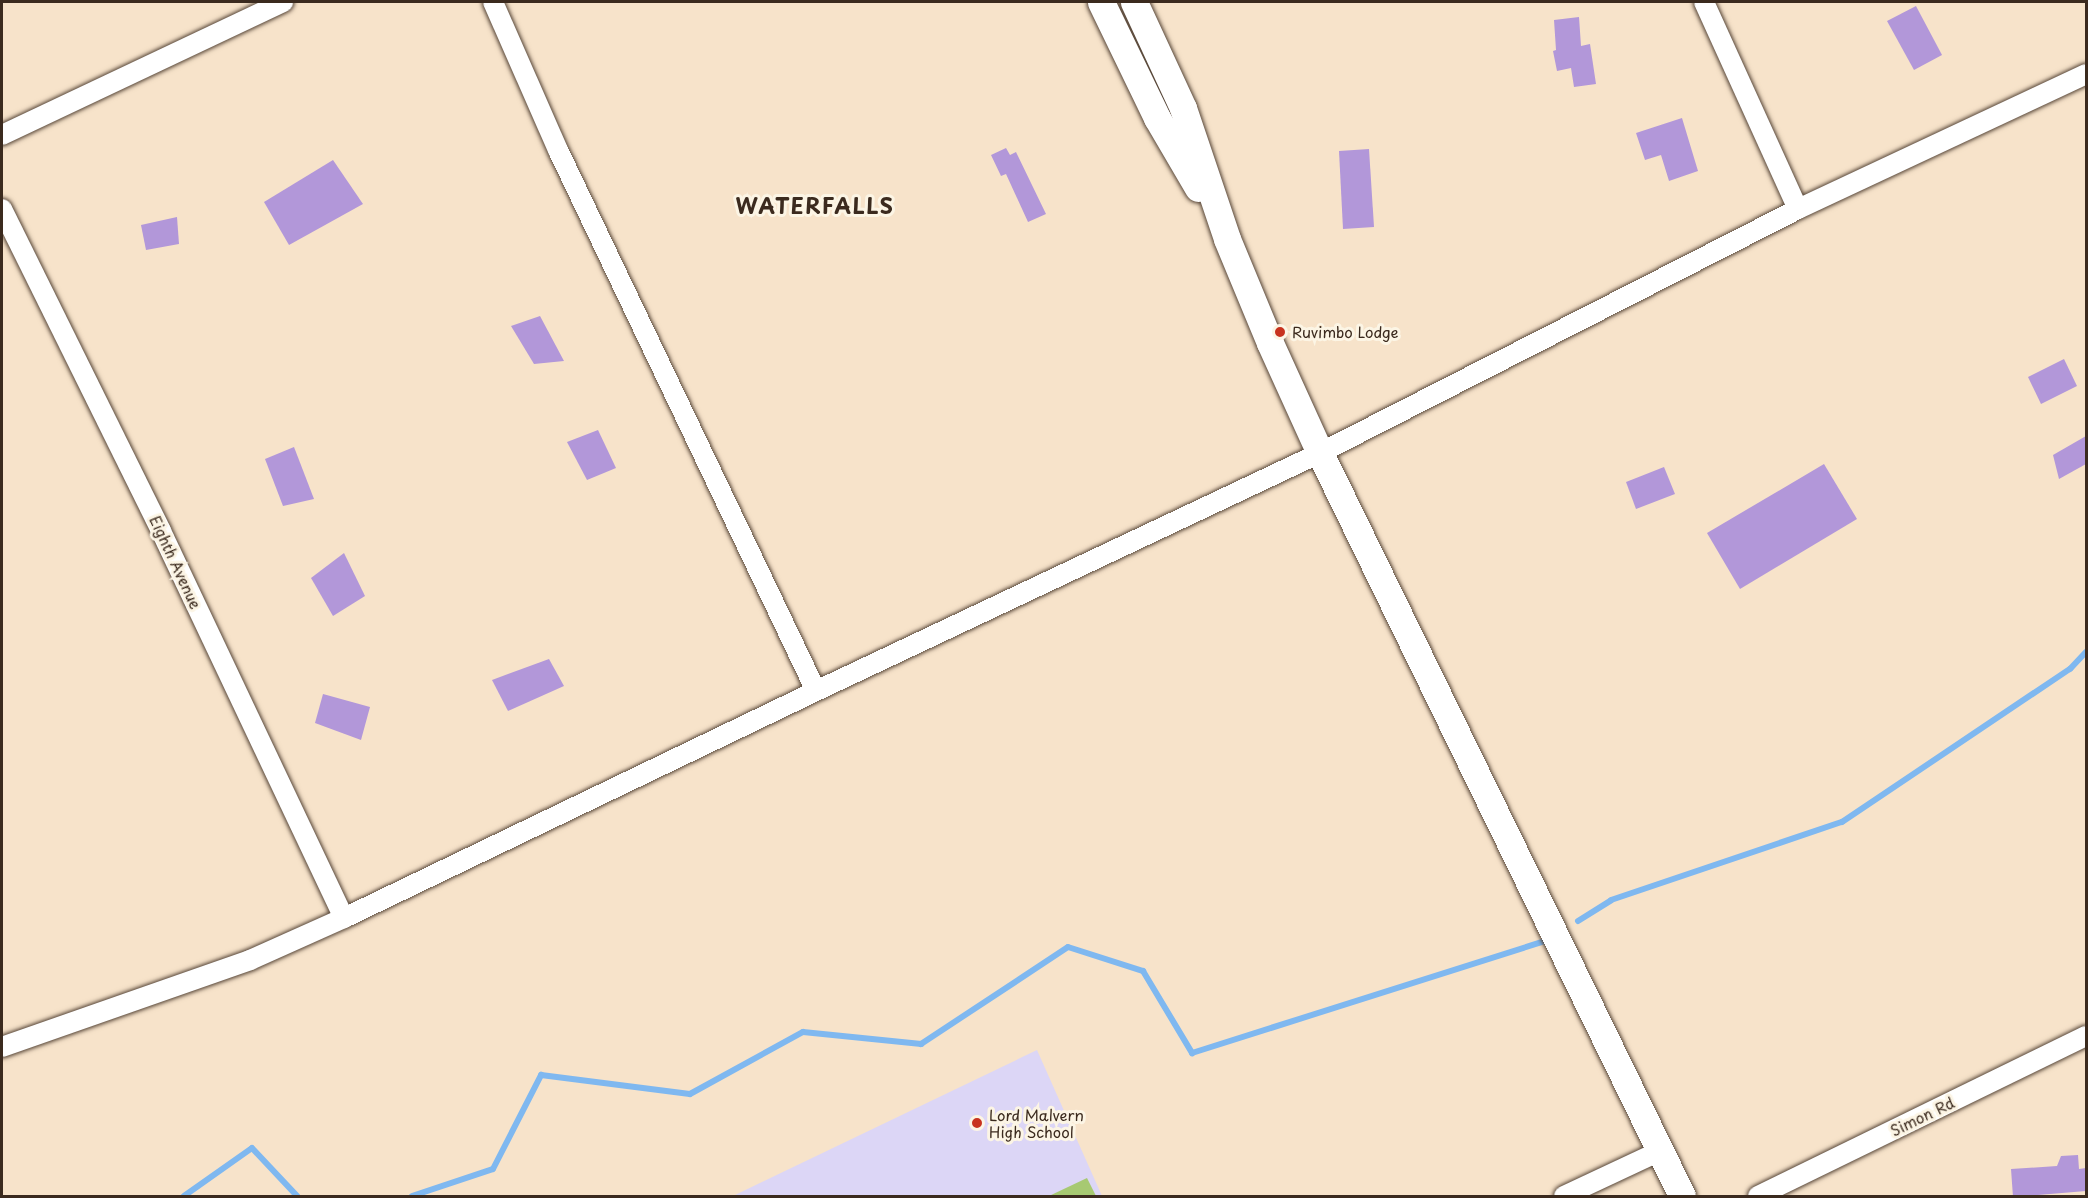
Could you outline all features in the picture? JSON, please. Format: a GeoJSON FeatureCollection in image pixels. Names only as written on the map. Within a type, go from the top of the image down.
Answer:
{"type":"FeatureCollection","features":[{"type":"Feature","properties":{"kind":"street"},"geometry":{"type":"LineString","coordinates":[[2,135],[283,2]]}},
{"type":"Feature","properties":{"kind":"street"},"geometry":{"type":"LineString","coordinates":[[493,2],[558,150],[816,691]]}},
{"type":"Feature","properties":{"kind":"street"},"geometry":{"type":"LineString","coordinates":[[1101,2],[1157,118],[1227,239]]}},
{"type":"Feature","properties":{"kind":"street"},"geometry":{"type":"LineString","coordinates":[[1134,2],[1183,108],[1227,239],[1270,343],[1320,453],[1682,1197]]}},
{"type":"Feature","properties":{"kind":"street"},"geometry":{"type":"LineString","coordinates":[[1704,2],[1798,209]]}},
{"type":"Feature","properties":{"kind":"street"},"geometry":{"type":"LineString","coordinates":[[2,1047],[250,960],[344,918],[816,691],[1320,453],[1798,209],[2086,74]]}},
{"type":"Feature","properties":{"kind":"street","name":"Eighth Avenue"},"geometry":{"type":"LineString","coordinates":[[2,209],[162,531],[344,918]]}},
{"type":"Feature","properties":{"kind":"street","name":"Simon Rd"},"geometry":{"type":"LineString","coordinates":[[1758,1197],[2086,1036]]}},
{"type":"Feature","properties":{"kind":"street"},"geometry":{"type":"LineString","coordinates":[[1564,1197],[1660,1151]]}},
{"type":"Feature","properties":{"kind":"shaded area","name":"Lord Malvern High School"},"geometry":{"type":"Polygon","coordinates":[[[1037,1050],[1102,1196],[733,1196],[1037,1050]]]}},
{"type":"Feature","properties":{"kind":"green space"},"geometry":{"type":"Polygon","coordinates":[[[1087,1178],[1096,1196],[1049,1196],[1087,1178]]]}},
{"type":"Feature","properties":{"kind":"building"},"geometry":{"type":"Polygon","coordinates":[[[1916,6],[1942,55],[1914,70],[1887,21],[1916,6]]]}},
{"type":"Feature","properties":{"kind":"building"},"geometry":{"type":"Polygon","coordinates":[[[1579,17],[1581,46],[1590,44],[1596,84],[1574,87],[1571,68],[1557,71],[1553,51],[1556,50],[1554,20],[1579,17]]]}},
{"type":"Feature","properties":{"kind":"building"},"geometry":{"type":"Polygon","coordinates":[[[1682,118],[1698,171],[1669,181],[1661,155],[1645,160],[1636,133],[1682,118]]]}},
{"type":"Feature","properties":{"kind":"building"},"geometry":{"type":"Polygon","coordinates":[[[1006,148],[1010,155],[1016,152],[1046,214],[1028,222],[1006,174],[1001,176],[991,155],[1006,148]]]}},
{"type":"Feature","properties":{"kind":"building"},"geometry":{"type":"Polygon","coordinates":[[[1369,149],[1374,227],[1343,229],[1339,151],[1369,149]]]}},
{"type":"Feature","properties":{"kind":"building"},"geometry":{"type":"Polygon","coordinates":[[[333,160],[363,204],[289,245],[264,202],[333,160]]]}},
{"type":"Feature","properties":{"kind":"building"},"geometry":{"type":"Polygon","coordinates":[[[177,217],[179,244],[146,250],[141,225],[177,217]]]}},
{"type":"Feature","properties":{"kind":"building"},"geometry":{"type":"Polygon","coordinates":[[[540,316],[564,361],[534,364],[511,326],[540,316]]]}},
{"type":"Feature","properties":{"kind":"building"},"geometry":{"type":"Polygon","coordinates":[[[2064,359],[2077,386],[2041,404],[2028,377],[2064,359]]]}},
{"type":"Feature","properties":{"kind":"building"},"geometry":{"type":"Polygon","coordinates":[[[598,430],[616,468],[587,480],[567,442],[598,430]]]}},
{"type":"Feature","properties":{"kind":"building"},"geometry":{"type":"Polygon","coordinates":[[[2086,436],[2086,464],[2059,479],[2053,455],[2086,436]]]}},
{"type":"Feature","properties":{"kind":"building"},"geometry":{"type":"Polygon","coordinates":[[[294,447],[314,499],[283,506],[265,459],[294,447]]]}},
{"type":"Feature","properties":{"kind":"building"},"geometry":{"type":"Polygon","coordinates":[[[1824,464],[1857,519],[1740,589],[1707,533],[1824,464]]]}},
{"type":"Feature","properties":{"kind":"building"},"geometry":{"type":"Polygon","coordinates":[[[1664,467],[1675,494],[1636,509],[1626,482],[1664,467]]]}},
{"type":"Feature","properties":{"kind":"building"},"geometry":{"type":"Polygon","coordinates":[[[344,553],[365,596],[333,616],[311,578],[344,553]]]}},
{"type":"Feature","properties":{"kind":"building"},"geometry":{"type":"Polygon","coordinates":[[[549,659],[564,686],[508,711],[492,680],[549,659]]]}},
{"type":"Feature","properties":{"kind":"building"},"geometry":{"type":"Polygon","coordinates":[[[323,694],[370,707],[361,740],[315,723],[323,694]]]}},
{"type":"Feature","properties":{"kind":"building"},"geometry":{"type":"Polygon","coordinates":[[[2078,1155],[2079,1169],[2086,1168],[2086,1191],[2013,1197],[2011,1169],[2057,1166],[2061,1156],[2078,1155]]]}},
{"type":"Feature","properties":{"kind":"waterway"},"geometry":{"type":"LineString","coordinates":[[1578,921],[1611,900],[1842,822],[2070,669],[2086,652]]}},
{"type":"Feature","properties":{"kind":"waterway"},"geometry":{"type":"LineString","coordinates":[[412,1196],[493,1169],[541,1075],[690,1094],[803,1032],[921,1044],[1068,947],[1143,971],[1192,1053],[1549,940]]}},
{"type":"Feature","properties":{"kind":"waterway"},"geometry":{"type":"LineString","coordinates":[[184,1196],[252,1148],[297,1196]]}},
{"type":"Feature","properties":{"kind":"place","name":"Ruvimbo Lodge"},"geometry":{"type":"Point","coordinates":[1280,332]}},
{"type":"Feature","properties":{"kind":"place","name":"Lord Malvern High School"},"geometry":{"type":"Point","coordinates":[977,1123]}},
{"type":"Feature","properties":{"kind":"district","name":"WATERFALLS"},"geometry":{"type":"Point","coordinates":[815,205]}}]}
